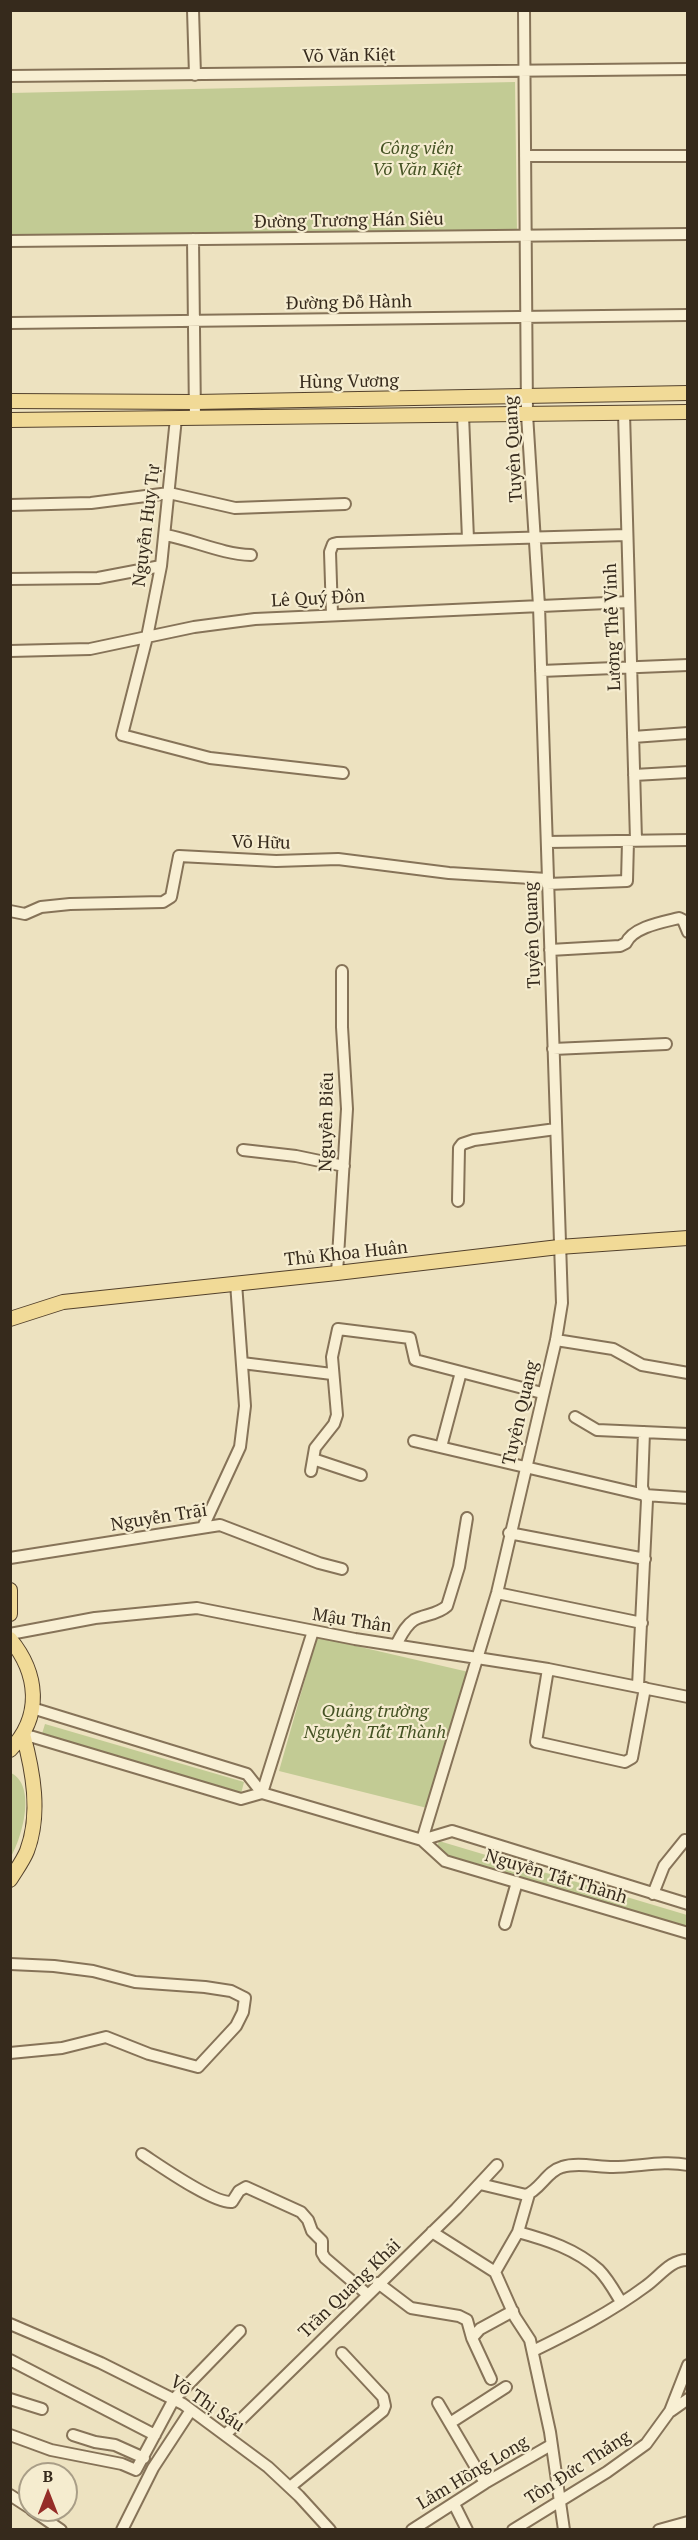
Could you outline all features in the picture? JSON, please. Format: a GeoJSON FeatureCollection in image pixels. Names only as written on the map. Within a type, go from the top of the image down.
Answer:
{"type":"FeatureCollection","features":[{"type":"Feature","properties":{"kind":"main road","name":"Hùng Vương"},"geometry":{"type":"LineString","coordinates":[[10,401],[195,402],[687,393]]}},
{"type":"Feature","properties":{"kind":"main road","name":"Hùng Vương"},"geometry":{"type":"LineString","coordinates":[[10,420],[687,412]]}},
{"type":"Feature","properties":{"kind":"main road","name":"Thủ Khoa Huân"},"geometry":{"type":"LineString","coordinates":[[10,1319],[63,1302],[337,1274],[559,1247],[687,1238]]}},
{"type":"Feature","properties":{"kind":"main road"},"geometry":{"type":"LineString","coordinates":[[10,1590],[10,1614]]}},
{"type":"Feature","properties":{"kind":"main road"},"geometry":{"type":"LineString","coordinates":[[10,1639],[24,1656],[33,1682],[32,1708],[23,1734],[10,1750]]}},
{"type":"Feature","properties":{"kind":"main road"},"geometry":{"type":"LineString","coordinates":[[10,1880],[27,1850],[34,1812],[34,1786],[23,1734]]}},
{"type":"Feature","properties":{"kind":"street"},"geometry":{"type":"LineString","coordinates":[[193,10],[195,75]]}},
{"type":"Feature","properties":{"kind":"street","name":"Tuyên Quang"},"geometry":{"type":"LineString","coordinates":[[422,1840],[497,1593],[509,1533],[556,1340],[562,1290],[539,606],[527,414],[524,10]]}},
{"type":"Feature","properties":{"kind":"street","name":"Võ Văn Kiệt"},"geometry":{"type":"LineString","coordinates":[[10,76],[687,69]]}},
{"type":"Feature","properties":{"kind":"street"},"geometry":{"type":"LineString","coordinates":[[525,156],[687,156]]}},
{"type":"Feature","properties":{"kind":"street","name":"Đường Trương Hán Siêu"},"geometry":{"type":"LineString","coordinates":[[10,241],[687,234]]}},
{"type":"Feature","properties":{"kind":"street"},"geometry":{"type":"LineString","coordinates":[[193,239],[195,418]]}},
{"type":"Feature","properties":{"kind":"street","name":"Đường Đỗ Hành"},"geometry":{"type":"LineString","coordinates":[[10,323],[687,315]]}},
{"type":"Feature","properties":{"kind":"street","name":"Lương Thế Vinh"},"geometry":{"type":"LineString","coordinates":[[547,882],[627,881],[632,841],[634,775],[624,413]]}},
{"type":"Feature","properties":{"kind":"street"},"geometry":{"type":"LineString","coordinates":[[463,415],[468,539]]}},
{"type":"Feature","properties":{"kind":"street","name":"Nguyễn Huy Tự"},"geometry":{"type":"LineString","coordinates":[[176,418],[161,566],[147,637],[122,735],[210,758],[343,773]]}},
{"type":"Feature","properties":{"kind":"street"},"geometry":{"type":"LineString","coordinates":[[10,506],[91,503],[169,493],[235,508],[345,504]]}},
{"type":"Feature","properties":{"kind":"street"},"geometry":{"type":"LineString","coordinates":[[165,535],[185,538],[227,552],[251,555]]}},
{"type":"Feature","properties":{"kind":"street"},"geometry":{"type":"LineString","coordinates":[[332,614],[330,552],[333,544],[627,535]]}},
{"type":"Feature","properties":{"kind":"street"},"geometry":{"type":"LineString","coordinates":[[10,579],[98,578],[161,566]]}},
{"type":"Feature","properties":{"kind":"street","name":"Lê Quý Đôn"},"geometry":{"type":"LineString","coordinates":[[10,651],[90,649],[222,622],[332,614],[629,602]]}},
{"type":"Feature","properties":{"kind":"street"},"geometry":{"type":"LineString","coordinates":[[541,670],[687,665]]}},
{"type":"Feature","properties":{"kind":"street"},"geometry":{"type":"LineString","coordinates":[[633,737],[687,733]]}},
{"type":"Feature","properties":{"kind":"street"},"geometry":{"type":"LineString","coordinates":[[634,775],[687,772]]}},
{"type":"Feature","properties":{"kind":"street"},"geometry":{"type":"LineString","coordinates":[[547,842],[687,840]]}},
{"type":"Feature","properties":{"kind":"street","name":"Võ Hữu"},"geometry":{"type":"LineString","coordinates":[[10,911],[25,914],[40,907],[70,904],[163,902],[171,897],[178,856],[276,861],[338,859],[547,882]]}},
{"type":"Feature","properties":{"kind":"street"},"geometry":{"type":"LineString","coordinates":[[550,950],[620,946],[626,943],[629,937],[649,927],[679,918],[684,921],[687,932]]}},
{"type":"Feature","properties":{"kind":"street","name":"Nguyễn Biểu"},"geometry":{"type":"LineString","coordinates":[[337,1274],[347,1109],[342,1027],[342,971]]}},
{"type":"Feature","properties":{"kind":"street"},"geometry":{"type":"LineString","coordinates":[[553,1049],[666,1044]]}},
{"type":"Feature","properties":{"kind":"street"},"geometry":{"type":"LineString","coordinates":[[458,1201],[459,1148],[462,1144],[474,1140],[556,1129]]}},
{"type":"Feature","properties":{"kind":"street"},"geometry":{"type":"LineString","coordinates":[[243,1150],[296,1156],[344,1166]]}},
{"type":"Feature","properties":{"kind":"street"},"geometry":{"type":"LineString","coordinates":[[203,1527],[240,1447],[245,1406],[236,1283]]}},
{"type":"Feature","properties":{"kind":"street"},"geometry":{"type":"LineString","coordinates":[[311,1471],[315,1448],[334,1424],[338,1415],[332,1374],[333,1347],[338,1329],[410,1338],[415,1360],[542,1393]]}},
{"type":"Feature","properties":{"kind":"street"},"geometry":{"type":"LineString","coordinates":[[556,1340],[613,1348],[642,1365],[687,1373]]}},
{"type":"Feature","properties":{"kind":"street"},"geometry":{"type":"LineString","coordinates":[[242,1364],[332,1374]]}},
{"type":"Feature","properties":{"kind":"street"},"geometry":{"type":"LineString","coordinates":[[441,1447],[461,1372]]}},
{"type":"Feature","properties":{"kind":"street"},"geometry":{"type":"LineString","coordinates":[[575,1417],[592,1429],[687,1434]]}},
{"type":"Feature","properties":{"kind":"street"},"geometry":{"type":"LineString","coordinates":[[548,1669],[536,1742],[625,1762],[632,1758],[641,1687],[645,1559],[645,1495],[642,1487],[644,1432]]}},
{"type":"Feature","properties":{"kind":"street"},"geometry":{"type":"LineString","coordinates":[[414,1441],[645,1495],[687,1498]]}},
{"type":"Feature","properties":{"kind":"street"},"geometry":{"type":"LineString","coordinates":[[313,1459],[361,1474]]}},
{"type":"Feature","properties":{"kind":"street"},"geometry":{"type":"LineString","coordinates":[[396,1645],[410,1624],[416,1619],[442,1611],[450,1600],[467,1518]]}},
{"type":"Feature","properties":{"kind":"street","name":"Nguyễn Trãi"},"geometry":{"type":"LineString","coordinates":[[10,1558],[220,1525],[319,1563],[342,1569]]}},
{"type":"Feature","properties":{"kind":"street"},"geometry":{"type":"LineString","coordinates":[[509,1533],[645,1559]]}},
{"type":"Feature","properties":{"kind":"street"},"geometry":{"type":"LineString","coordinates":[[497,1593],[642,1623]]}},
{"type":"Feature","properties":{"kind":"street","name":"Mậu Thân"},"geometry":{"type":"LineString","coordinates":[[10,1634],[95,1618],[197,1608],[313,1631],[479,1657],[687,1696]]}},
{"type":"Feature","properties":{"kind":"street"},"geometry":{"type":"LineString","coordinates":[[262,1793],[313,1631]]}},
{"type":"Feature","properties":{"kind":"street"},"geometry":{"type":"LineString","coordinates":[[32,1708],[247,1773],[262,1793]]}},
{"type":"Feature","properties":{"kind":"street","name":"Nguyễn Tất Thành"},"geometry":{"type":"LineString","coordinates":[[23,1734],[241,1799],[262,1793],[422,1840],[445,1861],[687,1934]]}},
{"type":"Feature","properties":{"kind":"street","name":"Nguyễn Tất Thành"},"geometry":{"type":"LineString","coordinates":[[422,1840],[452,1831],[687,1904]]}},
{"type":"Feature","properties":{"kind":"street"},"geometry":{"type":"LineString","coordinates":[[653,1893],[664,1866],[685,1840]]}},
{"type":"Feature","properties":{"kind":"street"},"geometry":{"type":"LineString","coordinates":[[505,1924],[517,1882]]}},
{"type":"Feature","properties":{"kind":"street"},"geometry":{"type":"LineString","coordinates":[[10,1964],[54,1966],[93,1971],[135,1982],[231,1991],[245,1998],[245,2004],[236,2026],[198,2067],[149,2054],[106,2037],[62,2048],[10,2053]]}},
{"type":"Feature","properties":{"kind":"street"},"geometry":{"type":"LineString","coordinates":[[142,2154],[178,2178],[223,2202],[232,2202],[239,2191],[246,2187],[301,2212],[307,2217],[312,2230],[322,2241],[322,2253],[325,2258],[367,2294]]}},
{"type":"Feature","properties":{"kind":"street"},"geometry":{"type":"LineString","coordinates":[[495,2272],[518,2232],[528,2194],[555,2170],[563,2166],[612,2167],[676,2163],[687,2165]]}},
{"type":"Feature","properties":{"kind":"street","name":"Trần Quang Khải"},"geometry":{"type":"LineString","coordinates":[[225,2435],[497,2165]]}},
{"type":"Feature","properties":{"kind":"street"},"geometry":{"type":"LineString","coordinates":[[480,2184],[528,2194]]}},
{"type":"Feature","properties":{"kind":"street"},"geometry":{"type":"LineString","coordinates":[[432,2232],[495,2272],[513,2312],[528,2336],[550,2432],[564,2529]]}},
{"type":"Feature","properties":{"kind":"street"},"geometry":{"type":"LineString","coordinates":[[518,2232],[557,2244],[585,2260],[600,2271],[621,2302]]}},
{"type":"Feature","properties":{"kind":"street"},"geometry":{"type":"LineString","coordinates":[[533,2351],[580,2328],[621,2302],[646,2286],[676,2260],[687,2259]]}},
{"type":"Feature","properties":{"kind":"street"},"geometry":{"type":"LineString","coordinates":[[378,2283],[411,2308],[465,2318],[471,2326],[471,2338],[491,2379]]}},
{"type":"Feature","properties":{"kind":"street"},"geometry":{"type":"LineString","coordinates":[[471,2338],[480,2329],[513,2312]]}},
{"type":"Feature","properties":{"kind":"street","name":"Võ Thị Sáu"},"geometry":{"type":"LineString","coordinates":[[10,2324],[101,2363],[174,2399],[225,2435],[290,2487],[330,2529]]}},
{"type":"Feature","properties":{"kind":"street"},"geometry":{"type":"LineString","coordinates":[[10,2435],[51,2450],[122,2464],[136,2470],[174,2399],[240,2331]]}},
{"type":"Feature","properties":{"kind":"street"},"geometry":{"type":"LineString","coordinates":[[290,2487],[383,2411],[385,2406],[383,2397],[342,2353]]}},
{"type":"Feature","properties":{"kind":"street"},"geometry":{"type":"LineString","coordinates":[[10,2360],[155,2435]]}},
{"type":"Feature","properties":{"kind":"street","name":"Tôn Đức Thắng"},"geometry":{"type":"LineString","coordinates":[[513,2529],[635,2454],[654,2436],[670,2411],[687,2365]]}},
{"type":"Feature","properties":{"kind":"street"},"geometry":{"type":"LineString","coordinates":[[450,2423],[506,2387]]}},
{"type":"Feature","properties":{"kind":"street"},"geometry":{"type":"LineString","coordinates":[[10,2399],[42,2409]]}},
{"type":"Feature","properties":{"kind":"street"},"geometry":{"type":"LineString","coordinates":[[670,2411],[687,2399]]}},
{"type":"Feature","properties":{"kind":"street"},"geometry":{"type":"LineString","coordinates":[[438,2403],[485,2483]]}},
{"type":"Feature","properties":{"kind":"street"},"geometry":{"type":"LineString","coordinates":[[122,2529],[153,2468],[191,2410]]}},
{"type":"Feature","properties":{"kind":"street"},"geometry":{"type":"LineString","coordinates":[[73,2435],[115,2445],[144,2458]]}},
{"type":"Feature","properties":{"kind":"street","name":"Lâm Hồng Long"},"geometry":{"type":"LineString","coordinates":[[412,2529],[551,2445]]}},
{"type":"Feature","properties":{"kind":"street"},"geometry":{"type":"LineString","coordinates":[[454,2504],[467,2529]]}},
{"type":"Feature","properties":{"kind":"street"},"geometry":{"type":"LineString","coordinates":[[659,2529],[687,2522]]}},
{"type":"Feature","properties":{"kind":"green space","name":"Công viên Võ Văn Kiệt"},"geometry":{"type":"Polygon","coordinates":[[[515,82],[517,233],[11,238],[10,93],[515,82]]]}},
{"type":"Feature","properties":{"kind":"green space","name":"Quảng trường Nguyễn Tất Thành"},"geometry":{"type":"Polygon","coordinates":[[[317,1637],[473,1673],[435,1810],[279,1771],[317,1637]]]}},
{"type":"Feature","properties":{"kind":"green space"},"geometry":{"type":"Polygon","coordinates":[[[45,1724],[244,1782],[240,1798],[41,1737],[45,1724]]]}},
{"type":"Feature","properties":{"kind":"green space"},"geometry":{"type":"Polygon","coordinates":[[[11,1773],[24,1789],[25,1812],[23,1825],[11,1857],[11,1773]]]}},
{"type":"Feature","properties":{"kind":"green space"},"geometry":{"type":"Polygon","coordinates":[[[439,1841],[687,1915],[687,1929],[435,1854],[439,1841]]]}}]}
